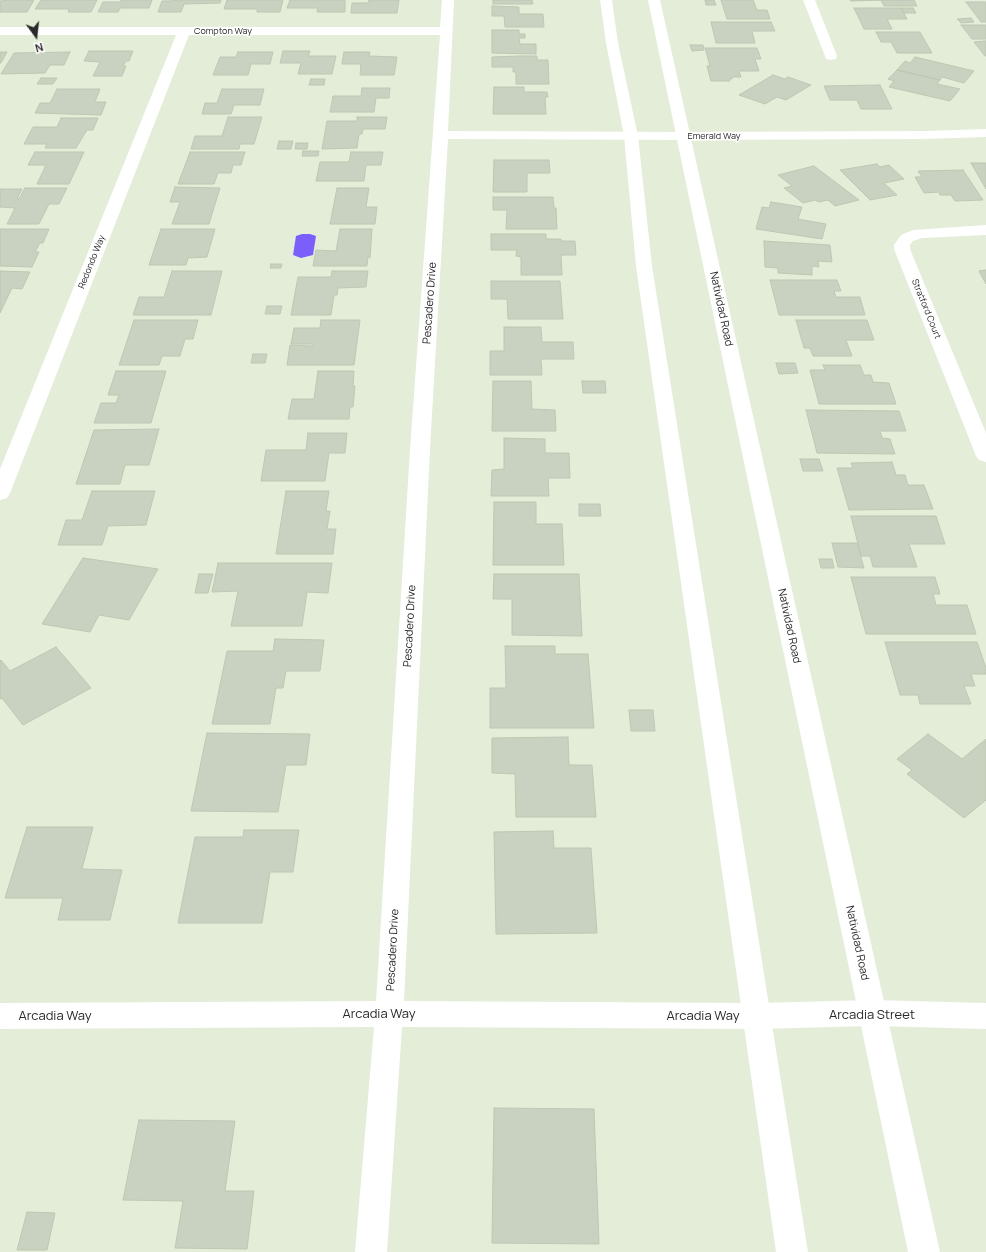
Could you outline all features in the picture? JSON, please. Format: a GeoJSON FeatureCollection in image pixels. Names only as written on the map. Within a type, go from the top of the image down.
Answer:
{"type":"FeatureCollection","features":[{"type":"Feature","properties":{"kind":"street","name":"Pescadero Drive"},"geometry":{"type":"LineString","coordinates":[[371,1252],[390,1014],[420,449],[441,135],[448,0]]}},
{"type":"Feature","properties":{"kind":"street"},"geometry":{"type":"LineString","coordinates":[[606,0],[612,43],[631,136],[644,266],[758,1016],[792,1252]]}},
{"type":"Feature","properties":{"kind":"street","name":"Natividad Road"},"geometry":{"type":"LineString","coordinates":[[654,0],[924,1252]]}},
{"type":"Feature","properties":{"kind":"street"},"geometry":{"type":"LineString","coordinates":[[809,0],[832,56]]}},
{"type":"Feature","properties":{"kind":"street","name":"Compton Way"},"geometry":{"type":"LineString","coordinates":[[0,31],[446,32]]}},
{"type":"Feature","properties":{"kind":"street","name":"Redondo Way"},"geometry":{"type":"LineString","coordinates":[[0,493],[184,31]]}},
{"type":"Feature","properties":{"kind":"street","name":"Emerald Way"},"geometry":{"type":"LineString","coordinates":[[441,135],[684,136],[916,135],[986,133]]}},
{"type":"Feature","properties":{"kind":"street","name":"Stratford Court"},"geometry":{"type":"LineString","coordinates":[[986,230],[918,233],[907,238],[902,244],[902,249],[986,456]]}},
{"type":"Feature","properties":{"kind":"street","name":"Arcadia Street"},"geometry":{"type":"LineString","coordinates":[[758,1016],[873,1013],[986,1016]]}},
{"type":"Feature","properties":{"kind":"street","name":"Arcadia Way"},"geometry":{"type":"LineString","coordinates":[[0,1016],[390,1014],[758,1016]]}},
{"type":"Feature","properties":{"kind":"shaded area"},"geometry":{"type":"Polygon","coordinates":[[[302,234],[316,236],[313,255],[301,258],[293,255],[296,236],[302,234]]]}},
{"type":"Feature","properties":{"kind":"building"},"geometry":{"type":"Polygon","coordinates":[[[34,0],[27,12],[0,12],[0,1],[34,0]]]}},
{"type":"Feature","properties":{"kind":"building"},"geometry":{"type":"Polygon","coordinates":[[[41,0],[97,0],[91,12],[68,12],[69,9],[35,9],[41,0]]]}},
{"type":"Feature","properties":{"kind":"building"},"geometry":{"type":"Polygon","coordinates":[[[121,0],[152,0],[149,8],[120,8],[118,12],[98,12],[103,2],[120,2],[121,0]]]}},
{"type":"Feature","properties":{"kind":"building"},"geometry":{"type":"Polygon","coordinates":[[[221,0],[220,3],[184,4],[181,12],[158,12],[162,1],[221,0]]]}},
{"type":"Feature","properties":{"kind":"building"},"geometry":{"type":"Polygon","coordinates":[[[227,0],[283,0],[280,12],[257,12],[257,9],[224,9],[227,0]]]}},
{"type":"Feature","properties":{"kind":"building"},"geometry":{"type":"Polygon","coordinates":[[[290,0],[345,0],[345,12],[317,12],[318,8],[287,8],[290,0]]]}},
{"type":"Feature","properties":{"kind":"building"},"geometry":{"type":"Polygon","coordinates":[[[369,0],[399,0],[397,13],[351,13],[352,3],[368,3],[369,0]]]}},
{"type":"Feature","properties":{"kind":"building"},"geometry":{"type":"Polygon","coordinates":[[[493,0],[532,0],[533,4],[493,4],[493,0]]]}},
{"type":"Feature","properties":{"kind":"building"},"geometry":{"type":"Polygon","coordinates":[[[705,0],[714,0],[716,5],[706,5],[705,0]]]}},
{"type":"Feature","properties":{"kind":"building"},"geometry":{"type":"Polygon","coordinates":[[[721,0],[753,0],[757,10],[767,10],[770,19],[727,19],[721,0]]]}},
{"type":"Feature","properties":{"kind":"building"},"geometry":{"type":"Polygon","coordinates":[[[850,0],[881,0],[851,1],[850,0]]]}},
{"type":"Feature","properties":{"kind":"building"},"geometry":{"type":"Polygon","coordinates":[[[881,0],[914,0],[917,6],[884,6],[881,0]]]}},
{"type":"Feature","properties":{"kind":"building"},"geometry":{"type":"Polygon","coordinates":[[[966,2],[986,2],[986,22],[981,22],[966,2]]]}},
{"type":"Feature","properties":{"kind":"building"},"geometry":{"type":"Polygon","coordinates":[[[492,6],[519,7],[519,14],[543,14],[544,27],[505,27],[504,16],[492,16],[492,6]]]}},
{"type":"Feature","properties":{"kind":"building"},"geometry":{"type":"Polygon","coordinates":[[[854,8],[901,8],[907,19],[887,19],[892,29],[864,29],[854,8]]]}},
{"type":"Feature","properties":{"kind":"building"},"geometry":{"type":"Polygon","coordinates":[[[901,8],[913,8],[916,13],[904,13],[901,8]]]}},
{"type":"Feature","properties":{"kind":"building"},"geometry":{"type":"Polygon","coordinates":[[[971,18],[974,22],[961,23],[957,19],[971,18]]]}},
{"type":"Feature","properties":{"kind":"building"},"geometry":{"type":"Polygon","coordinates":[[[711,22],[771,22],[775,31],[752,31],[755,43],[716,43],[711,22]]]}},
{"type":"Feature","properties":{"kind":"building"},"geometry":{"type":"Polygon","coordinates":[[[961,25],[986,25],[986,39],[972,39],[961,25]]]}},
{"type":"Feature","properties":{"kind":"building"},"geometry":{"type":"Polygon","coordinates":[[[492,30],[519,30],[519,34],[525,34],[525,38],[519,38],[520,44],[536,44],[536,54],[492,53],[492,30]]]}},
{"type":"Feature","properties":{"kind":"building"},"geometry":{"type":"Polygon","coordinates":[[[876,32],[920,32],[932,53],[897,53],[891,42],[881,42],[876,32]]]}},
{"type":"Feature","properties":{"kind":"building"},"geometry":{"type":"Polygon","coordinates":[[[986,41],[986,56],[985,56],[974,42],[986,41]]]}},
{"type":"Feature","properties":{"kind":"building"},"geometry":{"type":"Polygon","coordinates":[[[690,45],[703,45],[704,50],[692,51],[690,45]]]}},
{"type":"Feature","properties":{"kind":"building"},"geometry":{"type":"Polygon","coordinates":[[[705,48],[757,48],[761,59],[755,59],[759,71],[739,71],[741,77],[732,77],[732,79],[729,79],[730,81],[711,81],[707,66],[710,66],[705,48]]]}},
{"type":"Feature","properties":{"kind":"building"},"geometry":{"type":"Polygon","coordinates":[[[89,51],[133,51],[129,61],[126,61],[123,66],[126,66],[122,76],[93,76],[100,62],[84,61],[89,51]]]}},
{"type":"Feature","properties":{"kind":"building"},"geometry":{"type":"Polygon","coordinates":[[[283,51],[310,51],[308,56],[336,56],[332,74],[298,74],[301,63],[280,63],[283,51]]]}},
{"type":"Feature","properties":{"kind":"building"},"geometry":{"type":"Polygon","coordinates":[[[0,52],[7,52],[1,63],[0,63],[0,52]]]}},
{"type":"Feature","properties":{"kind":"building"},"geometry":{"type":"Polygon","coordinates":[[[70,52],[64,65],[50,65],[45,73],[1,74],[14,53],[70,52]]]}},
{"type":"Feature","properties":{"kind":"building"},"geometry":{"type":"Polygon","coordinates":[[[238,52],[273,52],[270,64],[251,64],[248,75],[213,75],[220,57],[236,57],[238,52]]]}},
{"type":"Feature","properties":{"kind":"building"},"geometry":{"type":"Polygon","coordinates":[[[344,52],[370,52],[369,56],[397,57],[394,75],[360,75],[361,64],[342,64],[344,52]]]}},
{"type":"Feature","properties":{"kind":"building"},"geometry":{"type":"Polygon","coordinates":[[[537,56],[537,60],[548,60],[549,84],[516,84],[516,72],[513,72],[513,67],[492,67],[492,57],[537,56]]]}},
{"type":"Feature","properties":{"kind":"building"},"geometry":{"type":"Polygon","coordinates":[[[915,57],[974,71],[964,83],[942,77],[940,80],[897,70],[905,61],[910,63],[915,57]]]}},
{"type":"Feature","properties":{"kind":"building"},"geometry":{"type":"Polygon","coordinates":[[[897,70],[940,80],[937,84],[960,89],[950,101],[889,87],[894,81],[888,79],[897,70]]]}},
{"type":"Feature","properties":{"kind":"building"},"geometry":{"type":"Polygon","coordinates":[[[773,75],[785,79],[788,77],[811,85],[786,100],[777,97],[765,104],[739,95],[773,75]]]}},
{"type":"Feature","properties":{"kind":"building"},"geometry":{"type":"Polygon","coordinates":[[[41,78],[57,78],[53,84],[37,84],[41,78]]]}},
{"type":"Feature","properties":{"kind":"building"},"geometry":{"type":"Polygon","coordinates":[[[311,79],[325,79],[324,85],[309,85],[311,79]]]}},
{"type":"Feature","properties":{"kind":"building"},"geometry":{"type":"Polygon","coordinates":[[[880,85],[892,109],[861,109],[857,100],[830,100],[824,86],[880,85]]]}},
{"type":"Feature","properties":{"kind":"building"},"geometry":{"type":"Polygon","coordinates":[[[494,87],[524,87],[524,92],[547,92],[548,97],[545,97],[546,114],[493,114],[494,87]]]}},
{"type":"Feature","properties":{"kind":"building"},"geometry":{"type":"Polygon","coordinates":[[[362,88],[390,88],[389,98],[376,98],[374,112],[330,112],[333,96],[361,96],[362,88]]]}},
{"type":"Feature","properties":{"kind":"building"},"geometry":{"type":"Polygon","coordinates":[[[57,89],[100,89],[95,102],[106,102],[101,115],[35,113],[40,103],[50,103],[57,89]]]}},
{"type":"Feature","properties":{"kind":"building"},"geometry":{"type":"Polygon","coordinates":[[[222,89],[264,89],[260,105],[234,105],[231,114],[202,114],[205,103],[217,103],[222,89]]]}},
{"type":"Feature","properties":{"kind":"building"},"geometry":{"type":"Polygon","coordinates":[[[228,117],[262,117],[254,144],[240,144],[239,149],[191,149],[195,136],[222,136],[228,117]]]}},
{"type":"Feature","properties":{"kind":"building"},"geometry":{"type":"Polygon","coordinates":[[[357,117],[387,117],[385,129],[363,129],[362,134],[359,134],[357,148],[322,149],[327,121],[357,121],[357,117]]]}},
{"type":"Feature","properties":{"kind":"building"},"geometry":{"type":"Polygon","coordinates":[[[61,118],[98,118],[93,130],[87,130],[76,148],[45,148],[47,144],[24,144],[33,127],[57,127],[61,118]]]}},
{"type":"Feature","properties":{"kind":"building"},"geometry":{"type":"Polygon","coordinates":[[[279,141],[293,141],[291,149],[277,149],[279,141]]]}},
{"type":"Feature","properties":{"kind":"building"},"geometry":{"type":"Polygon","coordinates":[[[296,143],[308,143],[307,149],[295,149],[296,143]]]}},
{"type":"Feature","properties":{"kind":"building"},"geometry":{"type":"Polygon","coordinates":[[[303,151],[319,151],[318,156],[302,156],[303,151]]]}},
{"type":"Feature","properties":{"kind":"building"},"geometry":{"type":"Polygon","coordinates":[[[35,152],[84,152],[69,184],[37,184],[46,165],[28,165],[35,152]]]}},
{"type":"Feature","properties":{"kind":"building"},"geometry":{"type":"Polygon","coordinates":[[[190,152],[245,152],[241,165],[233,165],[231,173],[218,173],[214,184],[178,184],[190,152]]]}},
{"type":"Feature","properties":{"kind":"building"},"geometry":{"type":"Polygon","coordinates":[[[351,152],[383,152],[381,165],[366,165],[364,181],[316,181],[320,162],[349,162],[351,152]]]}},
{"type":"Feature","properties":{"kind":"building"},"geometry":{"type":"Polygon","coordinates":[[[494,160],[549,160],[550,173],[527,173],[527,192],[493,192],[494,160]]]}},
{"type":"Feature","properties":{"kind":"building"},"geometry":{"type":"Polygon","coordinates":[[[971,163],[986,163],[986,189],[971,163]]]}},
{"type":"Feature","properties":{"kind":"building"},"geometry":{"type":"Polygon","coordinates":[[[877,164],[880,167],[889,165],[904,179],[884,183],[897,195],[870,200],[840,170],[877,164]]]}},
{"type":"Feature","properties":{"kind":"building"},"geometry":{"type":"Polygon","coordinates":[[[814,166],[859,200],[835,206],[828,200],[819,202],[815,200],[803,203],[784,188],[792,186],[778,175],[814,166]]]}},
{"type":"Feature","properties":{"kind":"building"},"geometry":{"type":"Polygon","coordinates":[[[963,170],[983,200],[955,201],[951,195],[940,195],[939,192],[924,193],[915,177],[922,177],[918,171],[963,170]]]}},
{"type":"Feature","properties":{"kind":"building"},"geometry":{"type":"Polygon","coordinates":[[[175,187],[220,188],[209,224],[172,224],[180,202],[170,202],[175,187]]]}},
{"type":"Feature","properties":{"kind":"building"},"geometry":{"type":"Polygon","coordinates":[[[25,188],[67,188],[59,204],[49,204],[39,224],[7,224],[15,208],[0,207],[0,189],[22,189],[17,199],[19,199],[25,188]]]}},
{"type":"Feature","properties":{"kind":"building"},"geometry":{"type":"Polygon","coordinates":[[[337,188],[369,188],[366,207],[377,207],[375,224],[330,224],[337,188]]]}},
{"type":"Feature","properties":{"kind":"building"},"geometry":{"type":"Polygon","coordinates":[[[493,197],[553,197],[554,208],[556,208],[557,229],[506,229],[507,210],[493,210],[493,197]]]}},
{"type":"Feature","properties":{"kind":"building"},"geometry":{"type":"Polygon","coordinates":[[[771,202],[802,207],[798,219],[826,224],[822,239],[756,229],[762,207],[769,208],[771,202]]]}},
{"type":"Feature","properties":{"kind":"building"},"geometry":{"type":"Polygon","coordinates":[[[0,229],[49,229],[43,243],[40,243],[35,252],[39,252],[32,267],[0,266],[0,229]]]}},
{"type":"Feature","properties":{"kind":"building"},"geometry":{"type":"Polygon","coordinates":[[[161,229],[215,229],[207,257],[188,258],[186,265],[149,265],[161,229]]]}},
{"type":"Feature","properties":{"kind":"building"},"geometry":{"type":"Polygon","coordinates":[[[340,229],[372,229],[370,258],[368,257],[367,266],[313,266],[316,250],[336,251],[340,229]]]}},
{"type":"Feature","properties":{"kind":"building"},"geometry":{"type":"Polygon","coordinates":[[[491,234],[546,234],[546,239],[575,241],[576,255],[561,255],[562,275],[521,275],[521,257],[516,256],[517,250],[491,250],[491,234]]]}},
{"type":"Feature","properties":{"kind":"building"},"geometry":{"type":"Polygon","coordinates":[[[764,241],[830,245],[832,262],[818,261],[819,267],[812,266],[812,275],[778,273],[778,268],[765,267],[764,241]]]}},
{"type":"Feature","properties":{"kind":"building"},"geometry":{"type":"Polygon","coordinates":[[[271,264],[282,264],[281,268],[270,268],[271,264]]]}},
{"type":"Feature","properties":{"kind":"building"},"geometry":{"type":"Polygon","coordinates":[[[986,270],[986,284],[979,271],[986,270]]]}},
{"type":"Feature","properties":{"kind":"building"},"geometry":{"type":"Polygon","coordinates":[[[0,271],[30,272],[22,289],[12,288],[0,313],[0,271]]]}},
{"type":"Feature","properties":{"kind":"building"},"geometry":{"type":"Polygon","coordinates":[[[172,271],[222,271],[211,315],[133,315],[139,297],[164,297],[172,271]]]}},
{"type":"Feature","properties":{"kind":"building"},"geometry":{"type":"Polygon","coordinates":[[[332,271],[368,271],[366,287],[338,288],[337,295],[334,295],[331,315],[291,315],[298,277],[331,277],[332,271]]]}},
{"type":"Feature","properties":{"kind":"building"},"geometry":{"type":"Polygon","coordinates":[[[770,280],[837,280],[841,291],[834,291],[836,297],[860,297],[865,315],[779,315],[770,280]]]}},
{"type":"Feature","properties":{"kind":"building"},"geometry":{"type":"Polygon","coordinates":[[[491,281],[560,281],[563,319],[508,319],[507,299],[491,299],[491,281]]]}},
{"type":"Feature","properties":{"kind":"building"},"geometry":{"type":"Polygon","coordinates":[[[267,306],[282,306],[280,314],[265,314],[267,306]]]}},
{"type":"Feature","properties":{"kind":"building"},"geometry":{"type":"Polygon","coordinates":[[[134,320],[198,320],[193,339],[185,339],[180,356],[162,356],[159,365],[119,365],[134,320]]]}},
{"type":"Feature","properties":{"kind":"building"},"geometry":{"type":"Polygon","coordinates":[[[321,320],[360,320],[354,365],[287,365],[290,345],[312,346],[313,344],[291,344],[294,328],[320,328],[321,320]]]}},
{"type":"Feature","properties":{"kind":"building"},"geometry":{"type":"Polygon","coordinates":[[[796,320],[867,320],[874,340],[846,340],[852,356],[813,356],[810,348],[804,348],[796,320]]]}},
{"type":"Feature","properties":{"kind":"building"},"geometry":{"type":"Polygon","coordinates":[[[504,327],[541,327],[542,342],[573,342],[574,359],[541,359],[542,375],[490,375],[490,351],[504,351],[504,327]]]}},
{"type":"Feature","properties":{"kind":"building"},"geometry":{"type":"Polygon","coordinates":[[[253,354],[267,354],[265,363],[251,363],[253,354]]]}},
{"type":"Feature","properties":{"kind":"building"},"geometry":{"type":"Polygon","coordinates":[[[776,363],[795,363],[798,373],[779,374],[776,363]]]}},
{"type":"Feature","properties":{"kind":"building"},"geometry":{"type":"Polygon","coordinates":[[[823,365],[860,365],[864,375],[871,375],[873,382],[889,383],[896,404],[819,404],[810,370],[825,370],[823,365]]]}},
{"type":"Feature","properties":{"kind":"building"},"geometry":{"type":"Polygon","coordinates":[[[116,371],[166,371],[151,423],[94,423],[101,403],[116,403],[119,395],[108,395],[116,371]]]}},
{"type":"Feature","properties":{"kind":"building"},"geometry":{"type":"Polygon","coordinates":[[[318,371],[354,371],[353,386],[355,386],[353,407],[350,407],[349,419],[288,419],[292,399],[314,399],[318,371]]]}},
{"type":"Feature","properties":{"kind":"building"},"geometry":{"type":"Polygon","coordinates":[[[493,381],[531,381],[532,409],[555,410],[556,431],[492,431],[493,381]]]}},
{"type":"Feature","properties":{"kind":"building"},"geometry":{"type":"Polygon","coordinates":[[[582,381],[605,381],[606,393],[583,393],[582,381]]]}},
{"type":"Feature","properties":{"kind":"building"},"geometry":{"type":"Polygon","coordinates":[[[806,410],[899,411],[906,431],[880,431],[882,438],[890,439],[895,454],[817,453],[806,410]]]}},
{"type":"Feature","properties":{"kind":"building"},"geometry":{"type":"Polygon","coordinates":[[[159,429],[149,465],[125,465],[120,484],[76,484],[94,430],[159,429]]]}},
{"type":"Feature","properties":{"kind":"building"},"geometry":{"type":"Polygon","coordinates":[[[308,433],[347,433],[345,453],[329,453],[325,481],[261,481],[266,450],[306,450],[308,433]]]}},
{"type":"Feature","properties":{"kind":"building"},"geometry":{"type":"Polygon","coordinates":[[[504,438],[545,439],[545,453],[569,453],[570,478],[548,478],[549,496],[491,496],[492,470],[504,469],[504,438]]]}},
{"type":"Feature","properties":{"kind":"building"},"geometry":{"type":"Polygon","coordinates":[[[800,459],[819,459],[823,471],[803,471],[800,459]]]}},
{"type":"Feature","properties":{"kind":"building"},"geometry":{"type":"Polygon","coordinates":[[[892,462],[896,475],[905,475],[908,485],[924,485],[933,509],[849,510],[837,468],[853,468],[851,463],[892,462]]]}},
{"type":"Feature","properties":{"kind":"building"},"geometry":{"type":"Polygon","coordinates":[[[92,491],[155,491],[146,525],[108,526],[102,545],[58,545],[66,520],[82,520],[92,491]]]}},
{"type":"Feature","properties":{"kind":"building"},"geometry":{"type":"Polygon","coordinates":[[[286,491],[329,491],[326,511],[330,511],[327,529],[336,529],[333,554],[276,554],[286,491]]]}},
{"type":"Feature","properties":{"kind":"building"},"geometry":{"type":"Polygon","coordinates":[[[494,502],[536,502],[536,524],[562,524],[564,565],[493,565],[494,502]]]}},
{"type":"Feature","properties":{"kind":"building"},"geometry":{"type":"Polygon","coordinates":[[[579,504],[600,504],[601,516],[579,516],[579,504]]]}},
{"type":"Feature","properties":{"kind":"building"},"geometry":{"type":"Polygon","coordinates":[[[851,516],[936,516],[945,544],[909,544],[917,567],[873,567],[870,556],[861,556],[851,516]]]}},
{"type":"Feature","properties":{"kind":"building"},"geometry":{"type":"Polygon","coordinates":[[[832,543],[857,543],[864,568],[838,567],[832,543]]]}},
{"type":"Feature","properties":{"kind":"building"},"geometry":{"type":"Polygon","coordinates":[[[83,558],[158,569],[129,620],[99,615],[90,632],[42,624],[83,558]]]}},
{"type":"Feature","properties":{"kind":"building"},"geometry":{"type":"Polygon","coordinates":[[[819,559],[832,559],[834,568],[821,568],[819,559]]]}},
{"type":"Feature","properties":{"kind":"building"},"geometry":{"type":"Polygon","coordinates":[[[218,563],[332,563],[328,593],[307,592],[302,626],[231,626],[238,591],[212,592],[218,563]]]}},
{"type":"Feature","properties":{"kind":"building"},"geometry":{"type":"Polygon","coordinates":[[[199,574],[213,574],[208,593],[195,593],[199,574]]]}},
{"type":"Feature","properties":{"kind":"building"},"geometry":{"type":"Polygon","coordinates":[[[494,574],[579,574],[582,636],[512,635],[512,599],[493,599],[494,574]]]}},
{"type":"Feature","properties":{"kind":"building"},"geometry":{"type":"Polygon","coordinates":[[[851,577],[935,577],[940,594],[933,594],[936,605],[967,605],[976,634],[866,634],[851,577]]]}},
{"type":"Feature","properties":{"kind":"building"},"geometry":{"type":"Polygon","coordinates":[[[275,639],[324,640],[320,671],[286,671],[283,688],[276,688],[270,724],[212,724],[227,651],[273,651],[275,639]]]}},
{"type":"Feature","properties":{"kind":"building"},"geometry":{"type":"Polygon","coordinates":[[[885,642],[977,642],[986,668],[986,674],[971,674],[975,686],[964,686],[971,704],[920,704],[918,695],[900,695],[885,642]]]}},
{"type":"Feature","properties":{"kind":"building"},"geometry":{"type":"Polygon","coordinates":[[[505,646],[555,646],[555,654],[588,654],[594,728],[490,728],[490,688],[506,688],[505,646]]]}},
{"type":"Feature","properties":{"kind":"building"},"geometry":{"type":"Polygon","coordinates":[[[56,647],[91,688],[23,725],[2,698],[0,699],[0,661],[1,660],[10,671],[56,647]]]}},
{"type":"Feature","properties":{"kind":"building"},"geometry":{"type":"Polygon","coordinates":[[[629,710],[653,710],[655,731],[631,731],[629,710]]]}},
{"type":"Feature","properties":{"kind":"building"},"geometry":{"type":"Polygon","coordinates":[[[207,733],[310,734],[306,765],[286,765],[278,812],[191,811],[207,733]]]}},
{"type":"Feature","properties":{"kind":"building"},"geometry":{"type":"Polygon","coordinates":[[[928,734],[962,759],[986,739],[986,800],[964,818],[907,774],[912,770],[897,759],[928,734]]]}},
{"type":"Feature","properties":{"kind":"building"},"geometry":{"type":"Polygon","coordinates":[[[568,737],[569,765],[592,765],[596,817],[516,817],[515,774],[492,773],[492,738],[568,737]]]}},
{"type":"Feature","properties":{"kind":"building"},"geometry":{"type":"Polygon","coordinates":[[[27,827],[93,827],[82,869],[122,870],[110,920],[58,920],[63,898],[5,898],[27,827]]]}},
{"type":"Feature","properties":{"kind":"building"},"geometry":{"type":"Polygon","coordinates":[[[244,830],[299,830],[293,872],[270,872],[262,923],[178,923],[195,837],[243,837],[244,830]]]}},
{"type":"Feature","properties":{"kind":"building"},"geometry":{"type":"Polygon","coordinates":[[[553,831],[554,848],[591,848],[597,933],[496,934],[494,832],[553,831]]]}},
{"type":"Feature","properties":{"kind":"building"},"geometry":{"type":"Polygon","coordinates":[[[494,1108],[594,1109],[599,1244],[492,1243],[494,1108]]]}},
{"type":"Feature","properties":{"kind":"building"},"geometry":{"type":"Polygon","coordinates":[[[139,1120],[235,1121],[225,1191],[254,1191],[247,1249],[175,1248],[183,1201],[123,1200],[139,1120]]]}},
{"type":"Feature","properties":{"kind":"building"},"geometry":{"type":"Polygon","coordinates":[[[27,1212],[55,1213],[47,1250],[17,1250],[27,1212]]]}}]}
